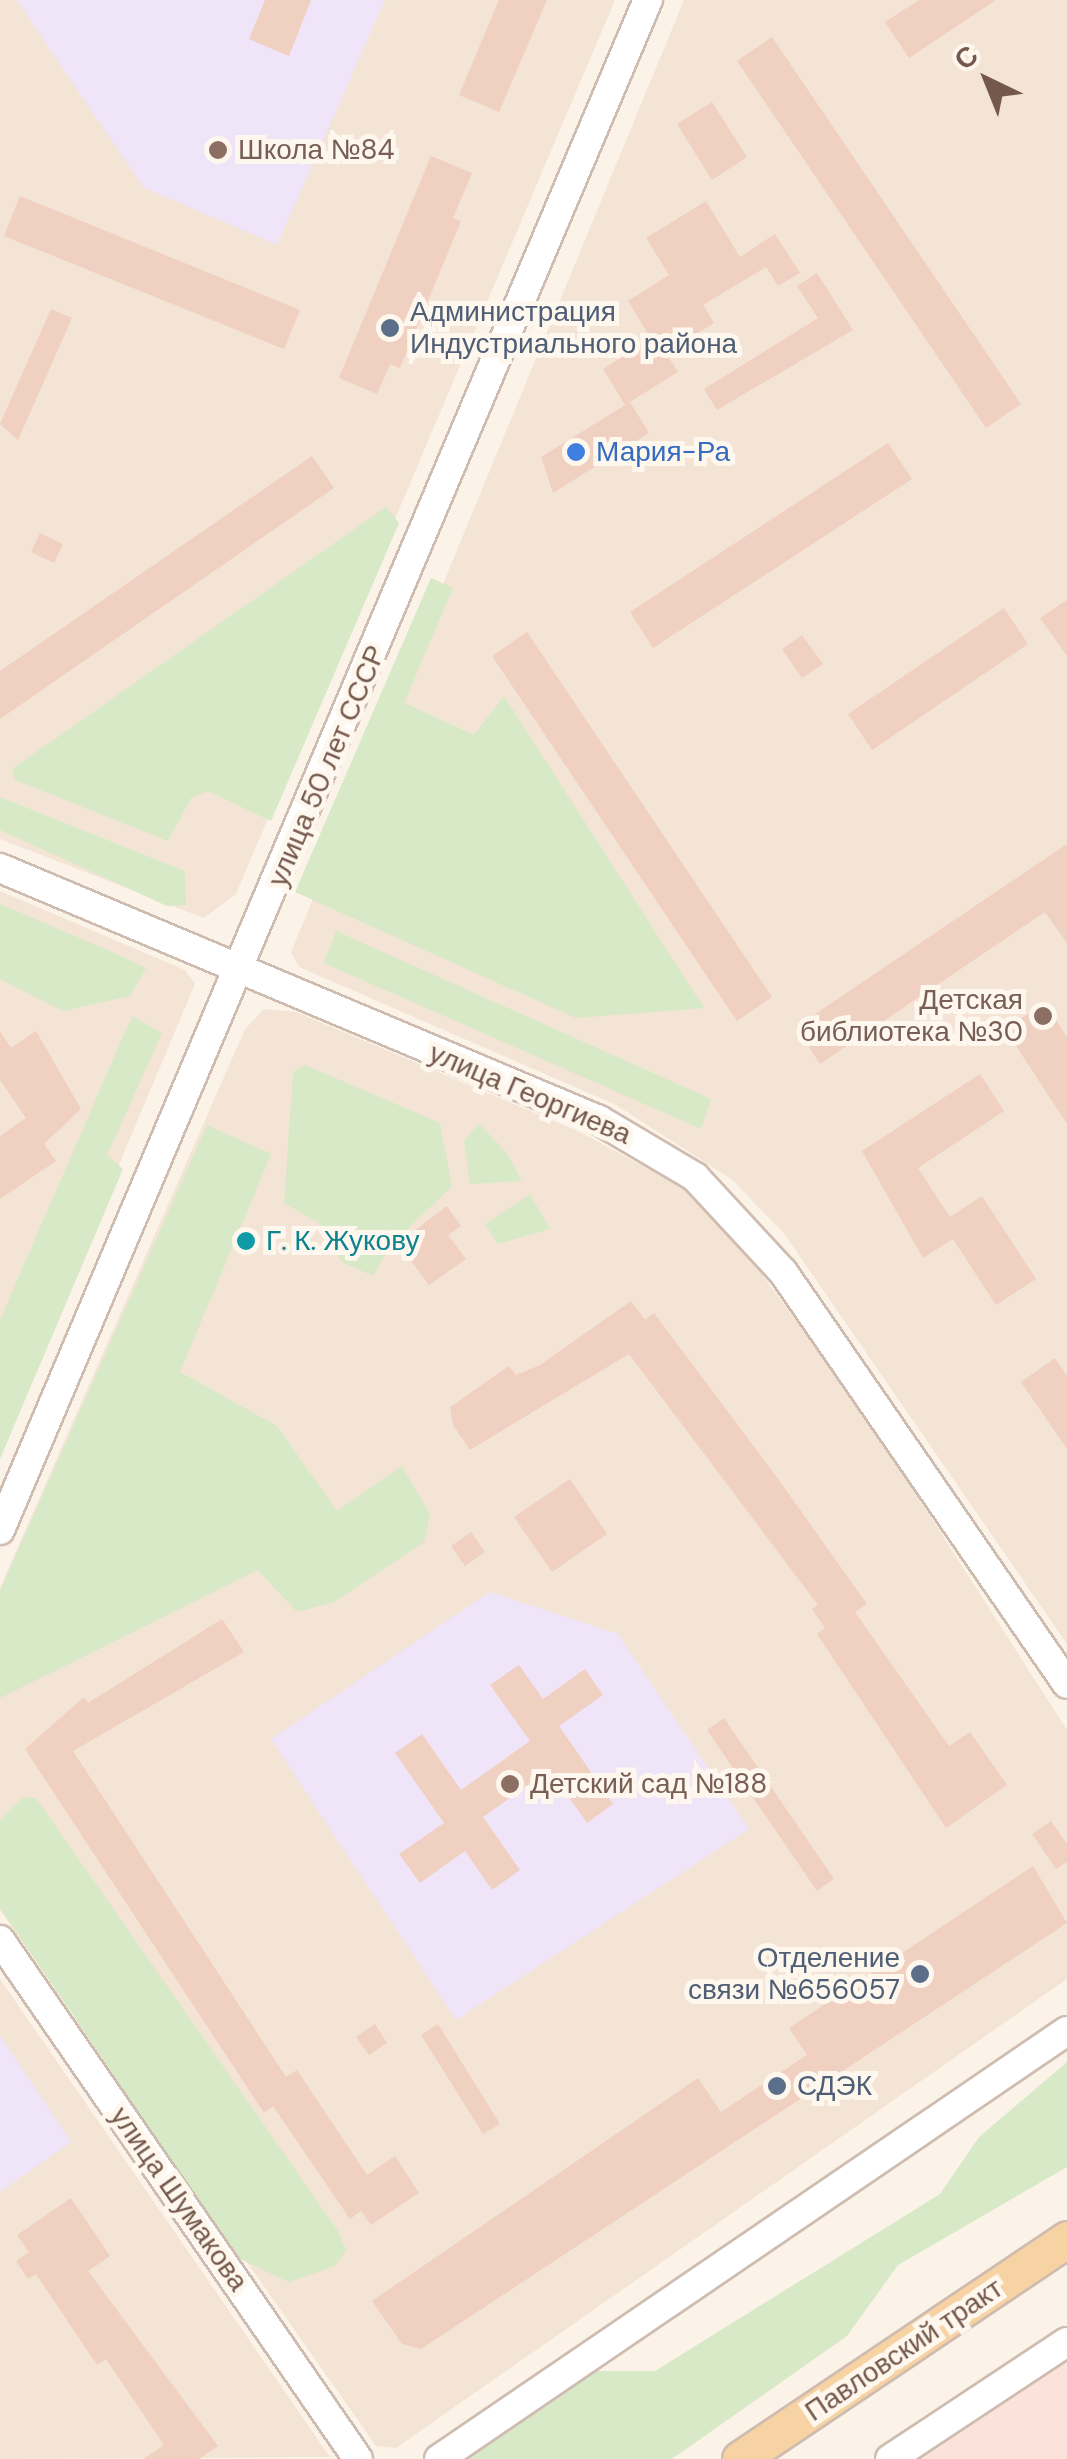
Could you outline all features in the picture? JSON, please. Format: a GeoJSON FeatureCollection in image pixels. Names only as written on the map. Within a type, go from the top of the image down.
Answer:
{"type":"FeatureCollection","features":[{"type":"Feature","properties":{"kind":"main road","name":"Павловский тракт"},"geometry":{"type":"LineString","coordinates":[[740,2459],[1067,2240]]}},
{"type":"Feature","properties":{"kind":"street","name":"улица 50 лет СССР"},"geometry":{"type":"LineString","coordinates":[[0,1530],[648,0]]}},
{"type":"Feature","properties":{"kind":"street","name":"улица Георгиева"},"geometry":{"type":"LineString","coordinates":[[0,868],[598,1120],[695,1177],[783,1272],[1067,1684]]}},
{"type":"Feature","properties":{"kind":"street","name":"улица Шумакова"},"geometry":{"type":"LineString","coordinates":[[0,1940],[358,2459]]}},
{"type":"Feature","properties":{"kind":"street"},"geometry":{"type":"LineString","coordinates":[[439,2459],[1067,2031]]}},
{"type":"Feature","properties":{"kind":"street"},"geometry":{"type":"LineString","coordinates":[[890,2459],[1067,2342]]}},
{"type":"Feature","properties":{"kind":"shaded area"},"geometry":{"type":"Polygon","coordinates":[[[0,0],[615,0],[236,894],[204,918],[0,839],[0,0]]]}},
{"type":"Feature","properties":{"kind":"shaded area","name":"Школа №84"},"geometry":{"type":"Polygon","coordinates":[[[17,0],[385,0],[277,245],[143,187],[17,0]]]}},
{"type":"Feature","properties":{"kind":"shaded area"},"geometry":{"type":"Polygon","coordinates":[[[684,0],[1067,0],[1067,1644],[783,1232],[731,1179],[616,1105],[299,967],[291,952],[684,0]]]}},
{"type":"Feature","properties":{"kind":"shaded area"},"geometry":{"type":"Polygon","coordinates":[[[0,891],[185,970],[195,984],[0,1447],[0,891]]]}},
{"type":"Feature","properties":{"kind":"shaded area"},"geometry":{"type":"Polygon","coordinates":[[[264,1009],[296,1012],[578,1131],[682,1187],[728,1228],[869,1421],[1067,1730],[1067,1979],[396,2448],[376,2446],[0,1910],[0,1588],[245,1029],[264,1009]]]}},
{"type":"Feature","properties":{"kind":"shaded area","name":"Детский сад №188"},"geometry":{"type":"Polygon","coordinates":[[[490,1592],[618,1634],[749,1829],[456,2020],[271,1739],[490,1592]]]}},
{"type":"Feature","properties":{"kind":"shaded area"},"geometry":{"type":"Polygon","coordinates":[[[0,1979],[330,2457],[0,2459],[0,1979]]]}},
{"type":"Feature","properties":{"kind":"shaded area"},"geometry":{"type":"Polygon","coordinates":[[[0,2036],[71,2142],[0,2192],[0,2036]]]}},
{"type":"Feature","properties":{"kind":"shaded area"},"geometry":{"type":"Polygon","coordinates":[[[1067,2346],[1067,2459],[897,2459],[1067,2346]]]}},
{"type":"Feature","properties":{"kind":"green space"},"geometry":{"type":"Polygon","coordinates":[[[386,507],[399,523],[271,821],[208,791],[191,798],[168,841],[15,780],[12,769],[386,507]]]}},
{"type":"Feature","properties":{"kind":"green space"},"geometry":{"type":"Polygon","coordinates":[[[431,578],[453,588],[404,703],[474,735],[504,696],[704,1008],[576,1018],[295,892],[431,578]]]}},
{"type":"Feature","properties":{"kind":"green space"},"geometry":{"type":"Polygon","coordinates":[[[0,797],[185,871],[186,905],[167,906],[0,830],[0,797]]]}},
{"type":"Feature","properties":{"kind":"green space"},"geometry":{"type":"Polygon","coordinates":[[[0,904],[146,968],[130,996],[63,1011],[0,979],[0,904]]]}},
{"type":"Feature","properties":{"kind":"green space"},"geometry":{"type":"Polygon","coordinates":[[[336,931],[711,1099],[701,1129],[324,963],[336,931]]]}},
{"type":"Feature","properties":{"kind":"green space"},"geometry":{"type":"Polygon","coordinates":[[[132,1016],[162,1033],[107,1155],[123,1169],[0,1459],[0,1320],[132,1016]]]}},
{"type":"Feature","properties":{"kind":"green space"},"geometry":{"type":"Polygon","coordinates":[[[305,1065],[440,1123],[452,1186],[390,1246],[373,1276],[342,1262],[318,1222],[284,1203],[293,1072],[305,1065]]]}},
{"type":"Feature","properties":{"kind":"green space"},"geometry":{"type":"Polygon","coordinates":[[[479,1124],[505,1151],[522,1181],[470,1184],[464,1140],[479,1124]]]}},
{"type":"Feature","properties":{"kind":"green space"},"geometry":{"type":"Polygon","coordinates":[[[207,1125],[271,1154],[180,1372],[277,1426],[337,1511],[402,1466],[430,1514],[424,1542],[334,1602],[297,1612],[258,1570],[0,1698],[0,1591],[207,1125]]]}},
{"type":"Feature","properties":{"kind":"green space"},"geometry":{"type":"Polygon","coordinates":[[[530,1194],[550,1229],[498,1244],[485,1224],[530,1194]]]}},
{"type":"Feature","properties":{"kind":"green space"},"geometry":{"type":"Polygon","coordinates":[[[23,1797],[36,1798],[338,2231],[346,2250],[335,2266],[289,2282],[238,2258],[0,1908],[0,1820],[23,1797]]]}},
{"type":"Feature","properties":{"kind":"green space"},"geometry":{"type":"Polygon","coordinates":[[[1067,2062],[1067,2167],[898,2265],[847,2336],[672,2459],[464,2459],[597,2371],[655,2371],[940,2194],[979,2137],[1067,2062]]]}},
{"type":"Feature","properties":{"kind":"building"},"geometry":{"type":"Polygon","coordinates":[[[265,0],[311,0],[289,56],[249,39],[265,0]]]}},
{"type":"Feature","properties":{"kind":"building"},"geometry":{"type":"Polygon","coordinates":[[[499,0],[547,0],[499,112],[459,95],[499,0]]]}},
{"type":"Feature","properties":{"kind":"building"},"geometry":{"type":"Polygon","coordinates":[[[919,0],[996,0],[909,58],[885,22],[919,0]]]}},
{"type":"Feature","properties":{"kind":"building"},"geometry":{"type":"Polygon","coordinates":[[[772,37],[1021,404],[986,428],[737,61],[772,37]]]}},
{"type":"Feature","properties":{"kind":"building"},"geometry":{"type":"Polygon","coordinates":[[[712,102],[747,157],[712,180],[677,124],[712,102]]]}},
{"type":"Feature","properties":{"kind":"building"},"geometry":{"type":"Polygon","coordinates":[[[431,156],[472,173],[453,218],[461,221],[400,368],[390,364],[377,394],[339,378],[431,156]]]}},
{"type":"Feature","properties":{"kind":"building"},"geometry":{"type":"Polygon","coordinates":[[[20,196],[300,310],[284,349],[4,236],[20,196]]]}},
{"type":"Feature","properties":{"kind":"building"},"geometry":{"type":"Polygon","coordinates":[[[706,201],[740,257],[775,234],[800,273],[778,286],[766,267],[703,305],[714,323],[666,353],[678,372],[625,405],[603,369],[651,339],[628,301],[669,275],[646,238],[706,201]]]}},
{"type":"Feature","properties":{"kind":"building"},"geometry":{"type":"Polygon","coordinates":[[[817,273],[853,330],[717,410],[704,389],[818,318],[797,286],[817,273]]]}},
{"type":"Feature","properties":{"kind":"building"},"geometry":{"type":"Polygon","coordinates":[[[51,309],[72,318],[18,440],[0,424],[51,309]]]}},
{"type":"Feature","properties":{"kind":"building"},"geometry":{"type":"Polygon","coordinates":[[[630,402],[649,433],[553,493],[541,457],[630,402]]]}},
{"type":"Feature","properties":{"kind":"building"},"geometry":{"type":"Polygon","coordinates":[[[888,443],[912,479],[653,648],[630,612],[888,443]]]}},
{"type":"Feature","properties":{"kind":"building"},"geometry":{"type":"Polygon","coordinates":[[[312,456],[334,488],[0,719],[0,671],[312,456]]]}},
{"type":"Feature","properties":{"kind":"building"},"geometry":{"type":"Polygon","coordinates":[[[40,533],[63,544],[54,563],[31,552],[40,533]]]}},
{"type":"Feature","properties":{"kind":"building"},"geometry":{"type":"Polygon","coordinates":[[[1067,600],[1067,656],[1040,618],[1067,600]]]}},
{"type":"Feature","properties":{"kind":"building"},"geometry":{"type":"Polygon","coordinates":[[[1004,608],[1028,644],[872,750],[848,714],[1004,608]]]}},
{"type":"Feature","properties":{"kind":"building"},"geometry":{"type":"Polygon","coordinates":[[[527,632],[772,997],[737,1021],[492,656],[527,632]]]}},
{"type":"Feature","properties":{"kind":"building"},"geometry":{"type":"Polygon","coordinates":[[[802,635],[823,664],[802,678],[782,649],[802,635]]]}},
{"type":"Feature","properties":{"kind":"building"},"geometry":{"type":"Polygon","coordinates":[[[1067,844],[1067,943],[1045,912],[820,1064],[796,1027],[1067,844]]]}},
{"type":"Feature","properties":{"kind":"building"},"geometry":{"type":"Polygon","coordinates":[[[1045,1003],[1067,1037],[1067,1124],[1005,1029],[1045,1003]]]}},
{"type":"Feature","properties":{"kind":"building"},"geometry":{"type":"Polygon","coordinates":[[[0,1031],[11,1048],[36,1031],[81,1109],[44,1144],[56,1161],[0,1199],[0,1136],[26,1118],[0,1080],[0,1031]]]}},
{"type":"Feature","properties":{"kind":"building"},"geometry":{"type":"Polygon","coordinates":[[[980,1074],[1004,1111],[918,1168],[950,1217],[982,1196],[1036,1279],[996,1305],[953,1239],[923,1258],[862,1151],[980,1074]]]}},
{"type":"Feature","properties":{"kind":"building"},"geometry":{"type":"Polygon","coordinates":[[[447,1206],[461,1226],[448,1235],[466,1259],[429,1285],[398,1243],[447,1206]]]}},
{"type":"Feature","properties":{"kind":"building"},"geometry":{"type":"Polygon","coordinates":[[[631,1301],[645,1320],[654,1313],[776,1476],[867,1604],[855,1612],[949,1746],[970,1732],[1007,1785],[946,1828],[817,1634],[825,1628],[812,1609],[818,1605],[629,1354],[470,1450],[453,1425],[450,1407],[509,1366],[516,1375],[540,1365],[631,1301]]]}},
{"type":"Feature","properties":{"kind":"building"},"geometry":{"type":"Polygon","coordinates":[[[1055,1358],[1067,1376],[1067,1449],[1021,1382],[1055,1358]]]}},
{"type":"Feature","properties":{"kind":"building"},"geometry":{"type":"Polygon","coordinates":[[[570,1479],[607,1534],[552,1572],[514,1517],[570,1479]]]}},
{"type":"Feature","properties":{"kind":"building"},"geometry":{"type":"Polygon","coordinates":[[[471,1532],[485,1552],[465,1566],[451,1546],[471,1532]]]}},
{"type":"Feature","properties":{"kind":"building"},"geometry":{"type":"Polygon","coordinates":[[[222,1619],[244,1652],[73,1751],[286,2077],[297,2070],[367,2175],[395,2156],[419,2193],[371,2225],[361,2211],[350,2219],[273,2106],[264,2113],[25,1749],[84,1697],[88,1703],[222,1619]]]}},
{"type":"Feature","properties":{"kind":"building"},"geometry":{"type":"Polygon","coordinates":[[[519,1665],[543,1699],[585,1669],[603,1695],[559,1726],[613,1804],[587,1823],[550,1770],[483,1817],[520,1870],[492,1890],[465,1851],[420,1883],[399,1854],[444,1823],[395,1753],[422,1734],[461,1790],[530,1741],[490,1685],[519,1665]]]}},
{"type":"Feature","properties":{"kind":"building"},"geometry":{"type":"Polygon","coordinates":[[[724,1718],[834,1879],[817,1891],[707,1730],[724,1718]]]}},
{"type":"Feature","properties":{"kind":"building"},"geometry":{"type":"Polygon","coordinates":[[[1051,1821],[1067,1844],[1067,1862],[1056,1869],[1032,1834],[1051,1821]]]}},
{"type":"Feature","properties":{"kind":"building"},"geometry":{"type":"Polygon","coordinates":[[[1033,1866],[1067,1923],[421,2349],[402,2344],[372,2301],[698,2078],[721,2112],[807,2055],[789,2028],[1033,1866]]]}},
{"type":"Feature","properties":{"kind":"building"},"geometry":{"type":"Polygon","coordinates":[[[375,2024],[387,2043],[369,2055],[356,2037],[375,2024]]]}},
{"type":"Feature","properties":{"kind":"building"},"geometry":{"type":"Polygon","coordinates":[[[438,2024],[500,2124],[483,2134],[421,2035],[438,2024]]]}},
{"type":"Feature","properties":{"kind":"building"},"geometry":{"type":"Polygon","coordinates":[[[71,2198],[110,2256],[88,2271],[218,2446],[199,2459],[143,2459],[164,2445],[106,2359],[97,2365],[36,2274],[28,2279],[16,2261],[29,2252],[17,2235],[71,2198]]]}},
{"type":"Feature","properties":{"kind":"place","name":"Школа №84"},"geometry":{"type":"Point","coordinates":[218,150]}},
{"type":"Feature","properties":{"kind":"place","name":"Администрация Индустриального района"},"geometry":{"type":"Point","coordinates":[390,328]}},
{"type":"Feature","properties":{"kind":"place","name":"Мария-Ра"},"geometry":{"type":"Point","coordinates":[576,452]}},
{"type":"Feature","properties":{"kind":"place","name":"Детская библиотека №30"},"geometry":{"type":"Point","coordinates":[1043,1016]}},
{"type":"Feature","properties":{"kind":"place","name":"Г. К. Жукову"},"geometry":{"type":"Point","coordinates":[246,1241]}},
{"type":"Feature","properties":{"kind":"place","name":"Детский сад №188"},"geometry":{"type":"Point","coordinates":[510,1784]}},
{"type":"Feature","properties":{"kind":"place","name":"Отделение связи №656057"},"geometry":{"type":"Point","coordinates":[920,1974]}},
{"type":"Feature","properties":{"kind":"place","name":"СДЭК"},"geometry":{"type":"Point","coordinates":[777,2086]}}]}
